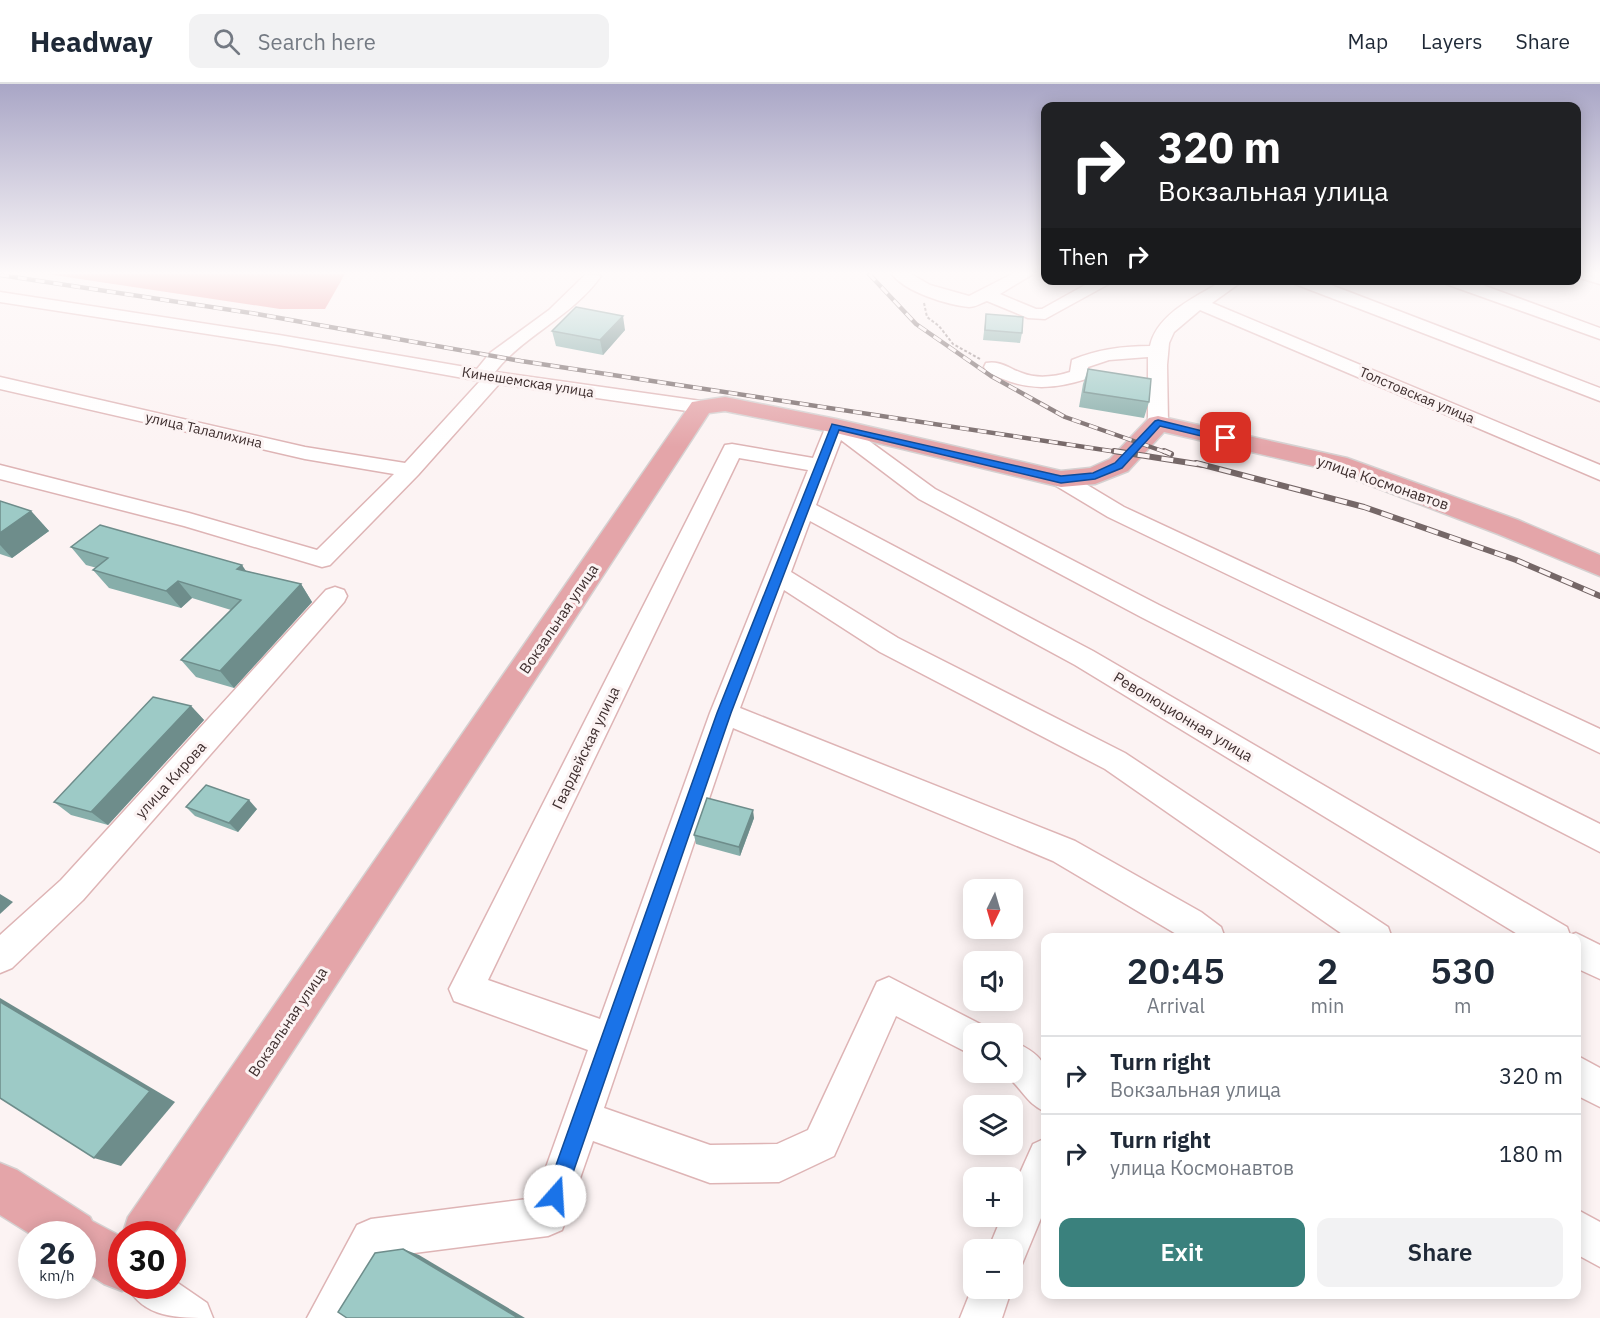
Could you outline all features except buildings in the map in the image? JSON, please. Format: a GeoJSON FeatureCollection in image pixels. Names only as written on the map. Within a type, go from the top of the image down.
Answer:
{"type":"FeatureCollection","features":[{"type":"Feature","properties":{"kind":"main road"},"geometry":{"type":"LineString","coordinates":[[701,407],[725,404],[836,426],[1061,479],[1095,476],[1119,465],[1158,423]]}},
{"type":"Feature","properties":{"kind":"main road","name":"Вокзальная улица"},"geometry":{"type":"LineString","coordinates":[[154,1221],[701,407]]}},
{"type":"Feature","properties":{"kind":"main road","name":"улица Космонавтов"},"geometry":{"type":"LineString","coordinates":[[1158,423],[1338,464],[1508,527],[1600,566]]}},
{"type":"Feature","properties":{"kind":"main road"},"geometry":{"type":"LineString","coordinates":[[0,1187],[53,1221]]}},
{"type":"Feature","properties":{"kind":"street","name":"Кинешемская улица"},"geometry":{"type":"LineString","coordinates":[[224,332],[488,377],[701,407]]}},
{"type":"Feature","properties":{"kind":"street"},"geometry":{"type":"LineString","coordinates":[[0,472],[189,520],[321,560],[410,470],[488,377],[497,357],[531,332]]}},
{"type":"Feature","properties":{"kind":"street"},"geometry":{"type":"LineString","coordinates":[[1158,423],[1160,352],[1162,336],[1166,332]]}},
{"type":"Feature","properties":{"kind":"street","name":"Толстовская улица"},"geometry":{"type":"LineString","coordinates":[[1265,332],[1600,473]]}},
{"type":"Feature","properties":{"kind":"street"},"geometry":{"type":"LineString","coordinates":[[1436,332],[1600,394]]}},
{"type":"Feature","properties":{"kind":"street"},"geometry":{"type":"LineString","coordinates":[[993,367],[1005,374],[1041,384],[1064,381],[1079,375],[1079,364],[1096,356],[1122,350],[1160,352]]}},
{"type":"Feature","properties":{"kind":"street","name":"улица Талалихина"},"geometry":{"type":"LineString","coordinates":[[0,383],[305,453],[410,470]]}},
{"type":"Feature","properties":{"kind":"street"},"geometry":{"type":"LineString","coordinates":[[328,1318],[371,1239],[548,1216],[724,713],[836,426],[927,494],[1150,611],[1600,839]]}},
{"type":"Feature","properties":{"kind":"street","name":"Гвардейская улица"},"geometry":{"type":"LineString","coordinates":[[610,1040],[466,989],[732,450],[820,466]]}},
{"type":"Feature","properties":{"kind":"street"},"geometry":{"type":"LineString","coordinates":[[1061,479],[1116,512],[1600,742]]}},
{"type":"Feature","properties":{"kind":"street","name":"Революционная улица"},"geometry":{"type":"LineString","coordinates":[[804,508],[1084,658],[1547,933]]}},
{"type":"Feature","properties":{"kind":"street"},"geometry":{"type":"LineString","coordinates":[[778,575],[889,645],[1115,762],[1369,933]]}},
{"type":"Feature","properties":{"kind":"street","name":"улица Кирова"},"geometry":{"type":"LineString","coordinates":[[0,957],[72,890],[335,596]]}},
{"type":"Feature","properties":{"kind":"street"},"geometry":{"type":"LineString","coordinates":[[724,713],[1064,851],[1190,923],[1203,933]]}},
{"type":"Feature","properties":{"kind":"street"},"geometry":{"type":"LineString","coordinates":[[1581,952],[1600,963]]}},
{"type":"Feature","properties":{"kind":"street"},"geometry":{"type":"LineString","coordinates":[[582,1119],[710,1164],[779,1163],[822,1143],[889,994],[963,1033]]}},
{"type":"Feature","properties":{"kind":"street"},"geometry":{"type":"LineString","coordinates":[[1023,1065],[1041,1088]]}},
{"type":"Feature","properties":{"kind":"street"},"geometry":{"type":"LineString","coordinates":[[1581,1076],[1600,1089]]}},
{"type":"Feature","properties":{"kind":"street"},"geometry":{"type":"LineString","coordinates":[[1012,1239],[1041,1169]]}},
{"type":"Feature","properties":{"kind":"street"},"geometry":{"type":"LineString","coordinates":[[1581,1233],[1600,1247]]}},
{"type":"Feature","properties":{"kind":"street"},"geometry":{"type":"LineString","coordinates":[[166,1299],[192,1318]]}},
{"type":"Feature","properties":{"kind":"street"},"geometry":{"type":"LineString","coordinates":[[981,1318],[988,1299]]}},
{"type":"Feature","properties":{"kind":"path"},"geometry":{"type":"LineString","coordinates":[[943,332],[953,344],[993,367]]}},
{"type":"Feature","properties":{"kind":"railway"},"geometry":{"type":"LineString","coordinates":[[356,332],[521,361],[1124,453]]}},
{"type":"Feature","properties":{"kind":"railway"},"geometry":{"type":"LineString","coordinates":[[927,332],[991,376],[1065,417],[1168,453]]}},
{"type":"Feature","properties":{"kind":"railway"},"geometry":{"type":"LineString","coordinates":[[1114,451],[1203,465]]}},
{"type":"Feature","properties":{"kind":"railway"},"geometry":{"type":"LineString","coordinates":[[1164,451],[1171,454]]}},
{"type":"Feature","properties":{"kind":"railway"},"geometry":{"type":"LineString","coordinates":[[1196,463],[1364,507],[1516,560],[1600,596]]}},
{"type":"Feature","properties":{"kind":"route"},"geometry":{"type":"LineString","coordinates":[[555,1196],[724,713],[836,426],[1061,479],[1095,476],[1119,465],[1158,423],[1226,438]]}}]}
